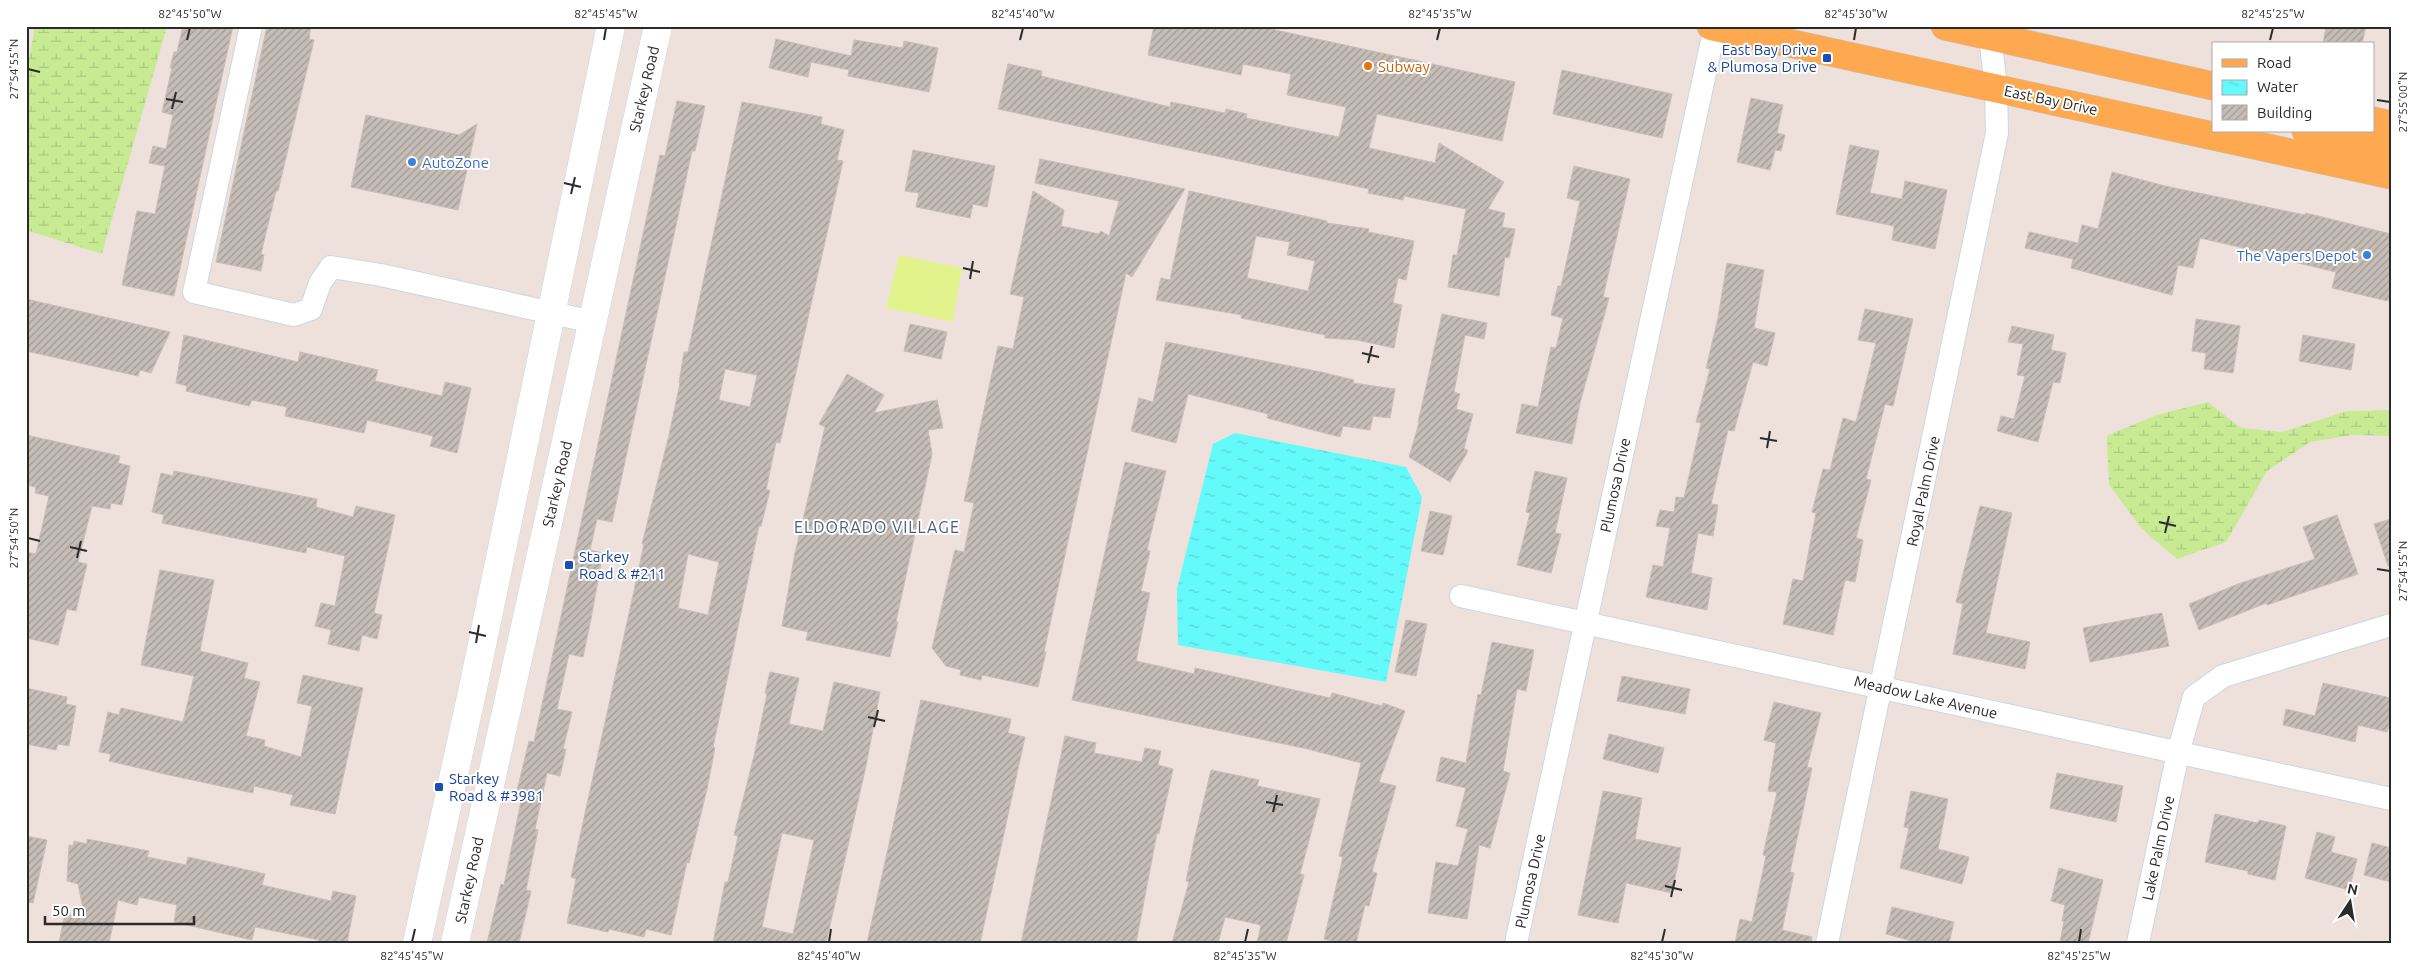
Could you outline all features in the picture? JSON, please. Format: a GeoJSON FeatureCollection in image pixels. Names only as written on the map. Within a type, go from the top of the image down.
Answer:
{"type":"FeatureCollection","features":[{"type":"Feature","properties":{"kind":"main road"},"geometry":{"type":"LineString","coordinates":[[417,943],[473,688],[611,26]]}},
{"type":"Feature","properties":{"kind":"main road","name":"Starkey Road"},"geometry":{"type":"LineString","coordinates":[[455,943],[658,26]]}},
{"type":"Feature","properties":{"kind":"main road"},"geometry":{"type":"LineString","coordinates":[[1946,26],[1991,31],[2212,86]]}},
{"type":"Feature","properties":{"kind":"main road","name":"East Bay Drive"},"geometry":{"type":"LineString","coordinates":[[1713,27],[2391,175]]}},
{"type":"Feature","properties":{"kind":"main road"},"geometry":{"type":"LineString","coordinates":[[2374,122],[2391,125]]}},
{"type":"Feature","properties":{"kind":"main road"},"geometry":{"type":"LineString","coordinates":[[2230,140],[2268,132]]}},
{"type":"Feature","properties":{"kind":"main road"},"geometry":{"type":"LineString","coordinates":[[2311,132],[2391,149]]}},
{"type":"Feature","properties":{"kind":"street"},"geometry":{"type":"LineString","coordinates":[[251,26],[194,292],[294,315],[311,309],[320,284],[331,266],[381,275],[593,322]]}},
{"type":"Feature","properties":{"kind":"street","name":"Plumosa Drive"},"geometry":{"type":"LineString","coordinates":[[1516,943],[1713,27]]}},
{"type":"Feature","properties":{"kind":"street","name":"Royal Palm Drive"},"geometry":{"type":"LineString","coordinates":[[1827,943],[1883,687],[1997,133],[1996,88],[1991,31]]}},
{"type":"Feature","properties":{"kind":"street","name":"Meadow Lake Avenue"},"geometry":{"type":"LineString","coordinates":[[1461,596],[2391,799]]}},
{"type":"Feature","properties":{"kind":"street","name":"Lake Palm Drive"},"geometry":{"type":"LineString","coordinates":[[2138,943],[2178,753],[2194,697],[2223,676],[2391,625]]}},
{"type":"Feature","properties":{"kind":"green space"},"geometry":{"type":"Polygon","coordinates":[[[35,26],[167,26],[102,254],[26,230],[26,75],[35,26]]]}},
{"type":"Feature","properties":{"kind":"green space"},"geometry":{"type":"Polygon","coordinates":[[[899,255],[962,268],[953,322],[886,308],[899,255]]]}},
{"type":"Feature","properties":{"kind":"green space"},"geometry":{"type":"Polygon","coordinates":[[[2208,402],[2241,428],[2282,432],[2347,411],[2391,410],[2391,436],[2353,435],[2310,442],[2267,471],[2226,542],[2177,559],[2142,529],[2109,485],[2107,438],[2108,435],[2157,415],[2208,402]]]}},
{"type":"Feature","properties":{"kind":"water"},"geometry":{"type":"Polygon","coordinates":[[[1235,433],[1406,467],[1422,497],[1386,682],[1178,645],[1177,589],[1213,444],[1235,433]]]}},
{"type":"Feature","properties":{"kind":"building"},"geometry":{"type":"Polygon","coordinates":[[[183,26],[233,26],[174,296],[122,285],[137,211],[155,214],[165,166],[149,163],[153,146],[166,149],[173,115],[162,112],[172,68],[170,68],[174,52],[177,52],[183,26]]]}},
{"type":"Feature","properties":{"kind":"building"},"geometry":{"type":"Polygon","coordinates":[[[267,26],[311,26],[309,39],[314,40],[261,254],[264,255],[261,271],[216,262],[267,26]]]}},
{"type":"Feature","properties":{"kind":"building"},"geometry":{"type":"Polygon","coordinates":[[[1154,26],[1257,26],[1515,82],[1502,141],[1377,114],[1369,148],[1435,163],[1439,143],[1504,182],[1488,209],[1505,213],[1502,227],[1515,229],[1509,258],[1505,257],[1499,296],[1448,287],[1453,255],[1457,255],[1466,209],[1404,196],[1403,200],[1368,193],[1369,189],[998,109],[1008,64],[1042,71],[1041,76],[1170,107],[1171,102],[1225,113],[1226,109],[1247,114],[1246,118],[1339,137],[1346,107],[1287,95],[1291,74],[1243,64],[1241,75],[1148,55],[1154,26]]]}},
{"type":"Feature","properties":{"kind":"building"},"geometry":{"type":"Polygon","coordinates":[[[2326,26],[2366,26],[2362,42],[2323,42],[2326,26]]]}},
{"type":"Feature","properties":{"kind":"building"},"geometry":{"type":"Polygon","coordinates":[[[776,39],[851,56],[854,40],[903,48],[904,41],[938,48],[929,92],[848,76],[849,70],[811,62],[808,77],[769,68],[776,39]]]}},
{"type":"Feature","properties":{"kind":"building"},"geometry":{"type":"Polygon","coordinates":[[[1562,70],[1672,94],[1662,138],[1553,114],[1562,70]]]}},
{"type":"Feature","properties":{"kind":"building"},"geometry":{"type":"Polygon","coordinates":[[[1751,98],[1783,105],[1777,133],[1785,135],[1781,151],[1775,150],[1770,170],[1737,162],[1751,98]]]}},
{"type":"Feature","properties":{"kind":"building"},"geometry":{"type":"Polygon","coordinates":[[[677,101],[705,106],[695,151],[692,151],[612,522],[597,519],[590,550],[603,553],[583,657],[569,654],[557,709],[572,712],[563,749],[566,749],[560,776],[547,773],[535,829],[538,830],[526,890],[531,891],[519,943],[487,943],[501,884],[504,885],[522,796],[516,795],[529,741],[534,742],[660,155],[665,156],[677,101]]]}},
{"type":"Feature","properties":{"kind":"building"},"geometry":{"type":"Polygon","coordinates":[[[742,102],[822,117],[821,124],[844,130],[837,160],[843,161],[780,443],[776,442],[766,490],[770,490],[761,526],[759,526],[713,747],[715,748],[707,789],[689,863],[687,862],[671,935],[646,929],[644,937],[609,929],[608,932],[567,923],[576,879],[571,877],[644,544],[642,544],[669,435],[680,383],[684,352],[688,352],[742,102]],[[725,369],[719,400],[750,407],[757,375],[725,369]],[[688,554],[678,608],[708,615],[719,562],[688,554]]]}},
{"type":"Feature","properties":{"kind":"building","name":"AutoZone"},"geometry":{"type":"Polygon","coordinates":[[[366,115],[459,135],[477,124],[458,210],[351,187],[366,115]]]}},
{"type":"Feature","properties":{"kind":"building"},"geometry":{"type":"Polygon","coordinates":[[[1850,145],[1879,151],[1870,193],[1902,199],[1905,181],[1947,190],[1935,249],[1892,240],[1894,226],[1836,214],[1850,145]]]}},
{"type":"Feature","properties":{"kind":"building"},"geometry":{"type":"Polygon","coordinates":[[[913,150],[995,166],[987,207],[973,204],[970,218],[916,207],[919,193],[905,191],[913,150]]]}},
{"type":"Feature","properties":{"kind":"building"},"geometry":{"type":"Polygon","coordinates":[[[1040,159],[1185,189],[1132,277],[1126,273],[1038,687],[982,675],[981,680],[960,675],[961,670],[946,666],[932,648],[955,550],[964,552],[974,503],[964,501],[998,346],[1013,349],[1024,297],[1010,294],[1033,191],[1064,210],[1061,226],[1099,234],[1101,231],[1109,236],[1119,201],[1035,183],[1040,159]]]}},
{"type":"Feature","properties":{"kind":"building"},"geometry":{"type":"Polygon","coordinates":[[[1574,166],[1630,179],[1603,297],[1609,298],[1580,403],[1572,444],[1516,433],[1522,404],[1538,407],[1551,347],[1556,348],[1563,318],[1551,315],[1558,286],[1561,286],[1580,201],[1567,198],[1574,166]]]}},
{"type":"Feature","properties":{"kind":"building"},"geometry":{"type":"Polygon","coordinates":[[[2112,172],[2165,186],[2305,215],[2306,213],[2391,234],[2391,289],[2388,301],[2332,288],[2336,272],[2294,262],[2295,260],[2200,238],[2193,268],[2178,265],[2172,295],[2071,268],[2073,259],[2025,248],[2029,232],[2078,243],[2082,225],[2098,229],[2112,172]]]}},
{"type":"Feature","properties":{"kind":"building"},"geometry":{"type":"Polygon","coordinates":[[[1189,191],[1327,221],[1327,223],[1369,229],[1368,232],[1414,241],[1406,280],[1398,278],[1393,303],[1402,305],[1394,348],[1357,340],[1325,338],[1325,335],[1241,318],[1242,315],[1156,300],[1161,278],[1170,280],[1189,191]],[[1256,236],[1247,278],[1308,291],[1315,261],[1287,255],[1290,242],[1256,236]]]}},
{"type":"Feature","properties":{"kind":"building"},"geometry":{"type":"Polygon","coordinates":[[[1727,263],[1764,270],[1754,328],[1775,333],[1767,366],[1753,362],[1734,431],[1728,430],[1711,504],[1718,505],[1713,536],[1698,533],[1691,573],[1712,578],[1707,610],[1646,597],[1653,565],[1663,567],[1670,528],[1656,526],[1660,510],[1674,512],[1676,497],[1684,498],[1701,423],[1696,422],[1710,369],[1706,368],[1718,318],[1727,263]]]}},
{"type":"Feature","properties":{"kind":"building"},"geometry":{"type":"Polygon","coordinates":[[[26,299],[170,332],[151,373],[140,370],[138,376],[26,351],[26,299]]]}},
{"type":"Feature","properties":{"kind":"building"},"geometry":{"type":"Polygon","coordinates":[[[1865,309],[1913,319],[1893,406],[1885,404],[1866,479],[1871,480],[1856,538],[1863,540],[1855,582],[1845,580],[1833,635],[1783,624],[1793,579],[1803,581],[1816,513],[1812,512],[1823,469],[1830,470],[1843,418],[1856,422],[1876,343],[1858,340],[1865,309]]]}},
{"type":"Feature","properties":{"kind":"building"},"geometry":{"type":"Polygon","coordinates":[[[1442,314],[1487,323],[1484,339],[1465,335],[1454,392],[1460,394],[1456,409],[1473,414],[1464,448],[1468,451],[1450,482],[1409,457],[1419,423],[1442,314]]]}},
{"type":"Feature","properties":{"kind":"building"},"geometry":{"type":"Polygon","coordinates":[[[2196,319],[2240,326],[2233,373],[2204,369],[2206,353],[2192,351],[2196,319]]]}},
{"type":"Feature","properties":{"kind":"building"},"geometry":{"type":"Polygon","coordinates":[[[910,324],[947,332],[941,359],[904,351],[910,324]]]}},
{"type":"Feature","properties":{"kind":"building"},"geometry":{"type":"Polygon","coordinates":[[[2012,326],[2054,335],[2051,350],[2066,353],[2060,383],[2053,382],[2038,442],[1997,431],[2001,416],[2014,419],[2025,376],[2017,375],[2023,344],[2008,342],[2012,326]]]}},
{"type":"Feature","properties":{"kind":"building"},"geometry":{"type":"Polygon","coordinates":[[[184,335],[298,362],[300,352],[378,370],[375,381],[442,396],[445,382],[471,388],[457,453],[430,446],[433,436],[367,420],[364,433],[285,416],[287,407],[252,400],[249,406],[186,391],[187,386],[176,383],[184,335]]]}},
{"type":"Feature","properties":{"kind":"building"},"geometry":{"type":"Polygon","coordinates":[[[2303,335],[2355,344],[2351,370],[2299,361],[2303,335]]]}},
{"type":"Feature","properties":{"kind":"building"},"geometry":{"type":"Polygon","coordinates":[[[1166,342],[1321,372],[1354,380],[1353,383],[1395,389],[1390,418],[1373,416],[1370,430],[1343,426],[1340,437],[1267,418],[1268,414],[1188,394],[1176,443],[1131,431],[1139,398],[1153,402],[1166,342]]]}},
{"type":"Feature","properties":{"kind":"building"},"geometry":{"type":"Polygon","coordinates":[[[847,374],[884,395],[874,413],[937,400],[943,428],[928,430],[932,454],[890,657],[806,640],[808,632],[782,626],[795,553],[825,427],[819,424],[847,374]]]}},
{"type":"Feature","properties":{"kind":"building"},"geometry":{"type":"Polygon","coordinates":[[[26,435],[120,456],[118,463],[130,466],[122,505],[111,503],[110,509],[92,506],[78,562],[87,564],[76,611],[67,609],[58,645],[26,638],[26,552],[36,554],[49,496],[35,493],[36,487],[26,485],[26,435]]]}},
{"type":"Feature","properties":{"kind":"building"},"geometry":{"type":"Polygon","coordinates":[[[1125,462],[1166,471],[1147,550],[1150,551],[1141,591],[1150,593],[1136,661],[1194,674],[1195,668],[1330,698],[1332,693],[1382,706],[1383,703],[1405,711],[1379,782],[1396,786],[1372,872],[1377,873],[1369,906],[1365,905],[1356,943],[1341,943],[1324,939],[1343,857],[1339,856],[1361,763],[1308,749],[1072,700],[1125,462]]]}},
{"type":"Feature","properties":{"kind":"building"},"geometry":{"type":"Polygon","coordinates":[[[174,471],[317,499],[316,507],[353,517],[356,506],[395,515],[374,613],[382,615],[377,639],[362,635],[359,651],[328,644],[331,630],[315,626],[321,603],[335,606],[345,556],[307,547],[306,553],[162,523],[164,515],[152,512],[161,473],[173,476],[174,471]]]}},
{"type":"Feature","properties":{"kind":"building"},"geometry":{"type":"Polygon","coordinates":[[[1535,471],[1567,478],[1555,533],[1561,534],[1551,573],[1517,565],[1530,513],[1526,512],[1535,471]]]}},
{"type":"Feature","properties":{"kind":"building"},"geometry":{"type":"Polygon","coordinates":[[[1980,506],[2012,513],[1986,633],[2030,642],[2025,669],[1953,654],[1963,604],[1956,602],[1980,506]]]}},
{"type":"Feature","properties":{"kind":"building"},"geometry":{"type":"Polygon","coordinates":[[[1430,511],[1452,516],[1443,555],[1421,551],[1430,511]]]}},
{"type":"Feature","properties":{"kind":"building"},"geometry":{"type":"Polygon","coordinates":[[[2337,515],[2358,574],[2267,605],[2266,603],[2199,630],[2189,604],[2238,584],[2315,559],[2303,527],[2337,515]]]}},
{"type":"Feature","properties":{"kind":"building"},"geometry":{"type":"Polygon","coordinates":[[[2391,519],[2391,566],[2388,566],[2374,524],[2391,519]]]}},
{"type":"Feature","properties":{"kind":"building"},"geometry":{"type":"Polygon","coordinates":[[[160,570],[214,580],[200,651],[248,663],[244,678],[260,682],[246,736],[265,740],[264,746],[301,757],[312,706],[297,703],[303,675],[363,688],[335,814],[290,805],[293,795],[254,786],[253,793],[169,775],[109,761],[111,754],[99,752],[108,712],[119,715],[121,708],[183,722],[194,676],[141,665],[160,570]]]}},
{"type":"Feature","properties":{"kind":"building"},"geometry":{"type":"Polygon","coordinates":[[[2162,613],[2169,646],[2090,662],[2083,628],[2162,613]]]}},
{"type":"Feature","properties":{"kind":"building"},"geometry":{"type":"Polygon","coordinates":[[[1406,620],[1427,624],[1416,676],[1395,672],[1406,620]]]}},
{"type":"Feature","properties":{"kind":"building"},"geometry":{"type":"Polygon","coordinates":[[[1492,642],[1534,650],[1526,691],[1517,689],[1503,771],[1510,773],[1490,848],[1479,845],[1467,919],[1428,913],[1436,862],[1458,866],[1468,829],[1456,826],[1466,788],[1436,781],[1441,757],[1466,763],[1478,694],[1481,695],[1492,642]]]}},
{"type":"Feature","properties":{"kind":"building"},"geometry":{"type":"Polygon","coordinates":[[[770,672],[799,678],[789,724],[823,731],[834,682],[880,692],[866,766],[826,943],[713,943],[725,882],[728,882],[738,836],[734,835],[754,756],[767,694],[765,693],[770,672]],[[782,833],[762,927],[793,934],[814,840],[782,833]]]}},
{"type":"Feature","properties":{"kind":"building"},"geometry":{"type":"Polygon","coordinates":[[[1622,676],[1690,689],[1685,714],[1617,701],[1622,676]]]}},
{"type":"Feature","properties":{"kind":"building"},"geometry":{"type":"Polygon","coordinates":[[[2323,683],[2391,698],[2391,717],[2387,732],[2358,725],[2355,742],[2283,725],[2286,709],[2315,716],[2323,683]]]}},
{"type":"Feature","properties":{"kind":"building"},"geometry":{"type":"Polygon","coordinates":[[[26,688],[67,697],[66,704],[76,706],[69,746],[58,744],[56,750],[26,744],[26,688]]]}},
{"type":"Feature","properties":{"kind":"building"},"geometry":{"type":"Polygon","coordinates":[[[921,700],[1011,719],[1008,733],[1025,737],[980,943],[867,943],[921,700]]]}},
{"type":"Feature","properties":{"kind":"building"},"geometry":{"type":"Polygon","coordinates":[[[1774,702],[1821,713],[1807,767],[1812,768],[1790,872],[1794,873],[1782,930],[1812,937],[1811,943],[1735,943],[1740,919],[1752,922],[1766,856],[1763,855],[1777,792],[1768,791],[1776,743],[1764,740],[1774,702]]]}},
{"type":"Feature","properties":{"kind":"building"},"geometry":{"type":"Polygon","coordinates":[[[1609,734],[1664,748],[1658,773],[1603,759],[1609,734]]]}},
{"type":"Feature","properties":{"kind":"building"},"geometry":{"type":"Polygon","coordinates":[[[1065,736],[1096,743],[1094,753],[1142,762],[1145,748],[1161,751],[1158,765],[1173,769],[1159,834],[1157,833],[1136,943],[1021,943],[1065,736]]]}},
{"type":"Feature","properties":{"kind":"building"},"geometry":{"type":"Polygon","coordinates":[[[1211,770],[1259,780],[1257,786],[1320,799],[1300,874],[1304,875],[1286,943],[1257,943],[1261,925],[1225,917],[1218,943],[1172,943],[1189,882],[1186,881],[1211,770]]]}},
{"type":"Feature","properties":{"kind":"building"},"geometry":{"type":"Polygon","coordinates":[[[2057,773],[2123,786],[2116,822],[2050,808],[2057,773]]]}},
{"type":"Feature","properties":{"kind":"building"},"geometry":{"type":"Polygon","coordinates":[[[1603,791],[1642,798],[1635,839],[1681,848],[1672,893],[1626,883],[1618,923],[1578,915],[1603,791]]]}},
{"type":"Feature","properties":{"kind":"building"},"geometry":{"type":"Polygon","coordinates":[[[1911,791],[1948,799],[1938,849],[1969,857],[1962,884],[1900,868],[1909,828],[1904,827],[1911,791]]]}},
{"type":"Feature","properties":{"kind":"building"},"geometry":{"type":"Polygon","coordinates":[[[2215,814],[2258,823],[2259,820],[2286,826],[2275,880],[2248,874],[2248,871],[2205,862],[2215,814]]]}},
{"type":"Feature","properties":{"kind":"building"},"geometry":{"type":"Polygon","coordinates":[[[2317,832],[2335,837],[2331,852],[2357,859],[2349,890],[2305,878],[2317,832]]]}},
{"type":"Feature","properties":{"kind":"building"},"geometry":{"type":"Polygon","coordinates":[[[26,836],[47,840],[33,903],[26,902],[26,836]]]}},
{"type":"Feature","properties":{"kind":"building"},"geometry":{"type":"Polygon","coordinates":[[[87,839],[149,851],[147,857],[186,865],[188,857],[265,874],[262,885],[331,901],[333,891],[356,896],[347,943],[319,943],[319,940],[255,927],[252,940],[174,922],[177,905],[139,897],[137,905],[118,900],[109,943],[59,943],[65,913],[85,918],[78,884],[67,881],[69,845],[73,846],[74,841],[87,844],[87,839]]]}},
{"type":"Feature","properties":{"kind":"building"},"geometry":{"type":"Polygon","coordinates":[[[2372,843],[2391,848],[2391,882],[2364,875],[2372,843]]]}},
{"type":"Feature","properties":{"kind":"building"},"geometry":{"type":"Polygon","coordinates":[[[2059,868],[2103,880],[2088,943],[2060,943],[2065,905],[2051,901],[2059,868]]]}},
{"type":"Feature","properties":{"kind":"building"},"geometry":{"type":"Polygon","coordinates":[[[1892,907],[1954,922],[1949,943],[1919,943],[1886,934],[1892,907]]]}},
{"type":"Feature","properties":{"kind":"place","name":"East Bay Drive & Plumosa Drive"},"geometry":{"type":"Point","coordinates":[1827,58]}},
{"type":"Feature","properties":{"kind":"place","name":"Subway"},"geometry":{"type":"Point","coordinates":[1368,66]}},
{"type":"Feature","properties":{"kind":"place","name":"AutoZone"},"geometry":{"type":"Point","coordinates":[412,162]}},
{"type":"Feature","properties":{"kind":"place","name":"The Vapers Depot"},"geometry":{"type":"Point","coordinates":[2367,255]}},
{"type":"Feature","properties":{"kind":"place","name":"Starkey Road & #211"},"geometry":{"type":"Point","coordinates":[569,565]}},
{"type":"Feature","properties":{"kind":"place","name":"Starkey Road & #3981"},"geometry":{"type":"Point","coordinates":[439,787]}},
{"type":"Feature","properties":{"kind":"district","name":"ELDORADO VILLAGE"},"geometry":{"type":"Point","coordinates":[877,527]}}]}
